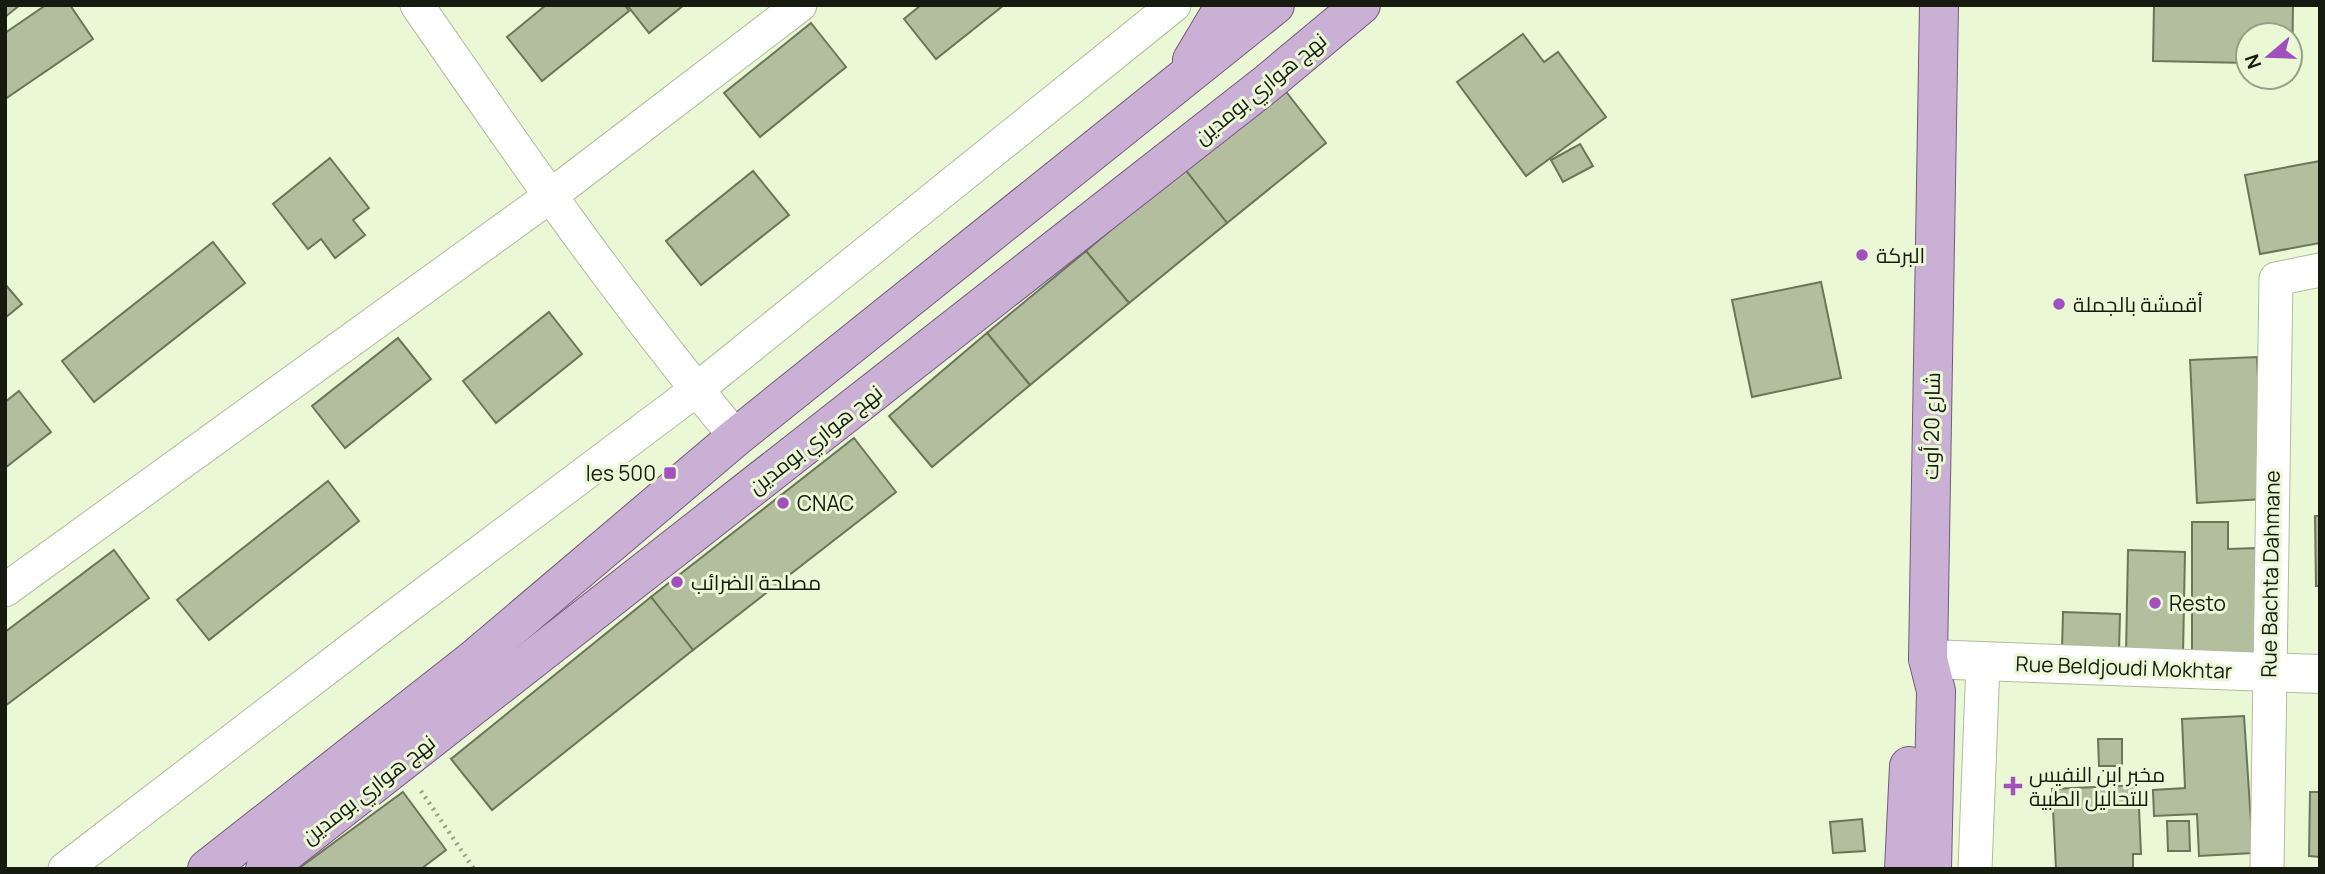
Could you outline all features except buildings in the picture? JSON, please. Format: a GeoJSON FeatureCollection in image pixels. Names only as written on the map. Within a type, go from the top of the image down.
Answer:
{"type":"FeatureCollection","features":[{"type":"Feature","properties":{"kind":"main road"},"geometry":{"type":"LineString","coordinates":[[1179,82],[1226,5]]}},
{"type":"Feature","properties":{"kind":"main road","name":"نهج هواري بومدين"},"geometry":{"type":"LineString","coordinates":[[207,869],[473,660],[736,437],[1275,5]]}},
{"type":"Feature","properties":{"kind":"main road","name":"نهج هواري بومدين"},"geometry":{"type":"LineString","coordinates":[[265,869],[1265,85],[1361,5]]}},
{"type":"Feature","properties":{"kind":"main road","name":"شارع 20 أوت"},"geometry":{"type":"LineString","coordinates":[[1921,6],[1934,194],[1928,659],[1936,691],[1932,869]]}},
{"type":"Feature","properties":{"kind":"main road","name":"شارع 20 أوت"},"geometry":{"type":"LineString","coordinates":[[1904,869],[1912,693],[1928,659]]}},
{"type":"Feature","properties":{"kind":"street"},"geometry":{"type":"LineString","coordinates":[[417,5],[549,197],[696,390],[736,437]]}},
{"type":"Feature","properties":{"kind":"street"},"geometry":{"type":"LineString","coordinates":[[5,590],[549,197],[800,5]]}},
{"type":"Feature","properties":{"kind":"street"},"geometry":{"type":"LineString","coordinates":[[65,869],[696,390],[1174,5]]}},
{"type":"Feature","properties":{"kind":"street","name":"Rue Bachta Dahmane"},"geometry":{"type":"LineString","coordinates":[[2267,869],[2276,279],[2320,270]]}},
{"type":"Feature","properties":{"kind":"street","name":"Rue Beldjoudi Mokhtar"},"geometry":{"type":"LineString","coordinates":[[1928,659],[2320,674]]}},
{"type":"Feature","properties":{"kind":"street"},"geometry":{"type":"LineString","coordinates":[[1975,869],[1983,663]]}},
{"type":"Feature","properties":{"kind":"path"},"geometry":{"type":"LineString","coordinates":[[402,762],[474,869]]}},
{"type":"Feature","properties":{"kind":"place","name":"البركة"},"geometry":{"type":"Point","coordinates":[1862,255]}},
{"type":"Feature","properties":{"kind":"place","name":"أقمشة بالجملة"},"geometry":{"type":"Point","coordinates":[2059,304]}},
{"type":"Feature","properties":{"kind":"place","name":"les 500"},"geometry":{"type":"Point","coordinates":[670,473]}},
{"type":"Feature","properties":{"kind":"place","name":"CNAC"},"geometry":{"type":"Point","coordinates":[783,503]}},
{"type":"Feature","properties":{"kind":"place","name":"مصلحة الضرائب"},"geometry":{"type":"Point","coordinates":[677,582]}},
{"type":"Feature","properties":{"kind":"place","name":"Resto"},"geometry":{"type":"Point","coordinates":[2155,603]}},
{"type":"Feature","properties":{"kind":"place","name":"مخبر ابن النفيس للتحاليل الطبية"},"geometry":{"type":"Point","coordinates":[2013,786]}}]}
